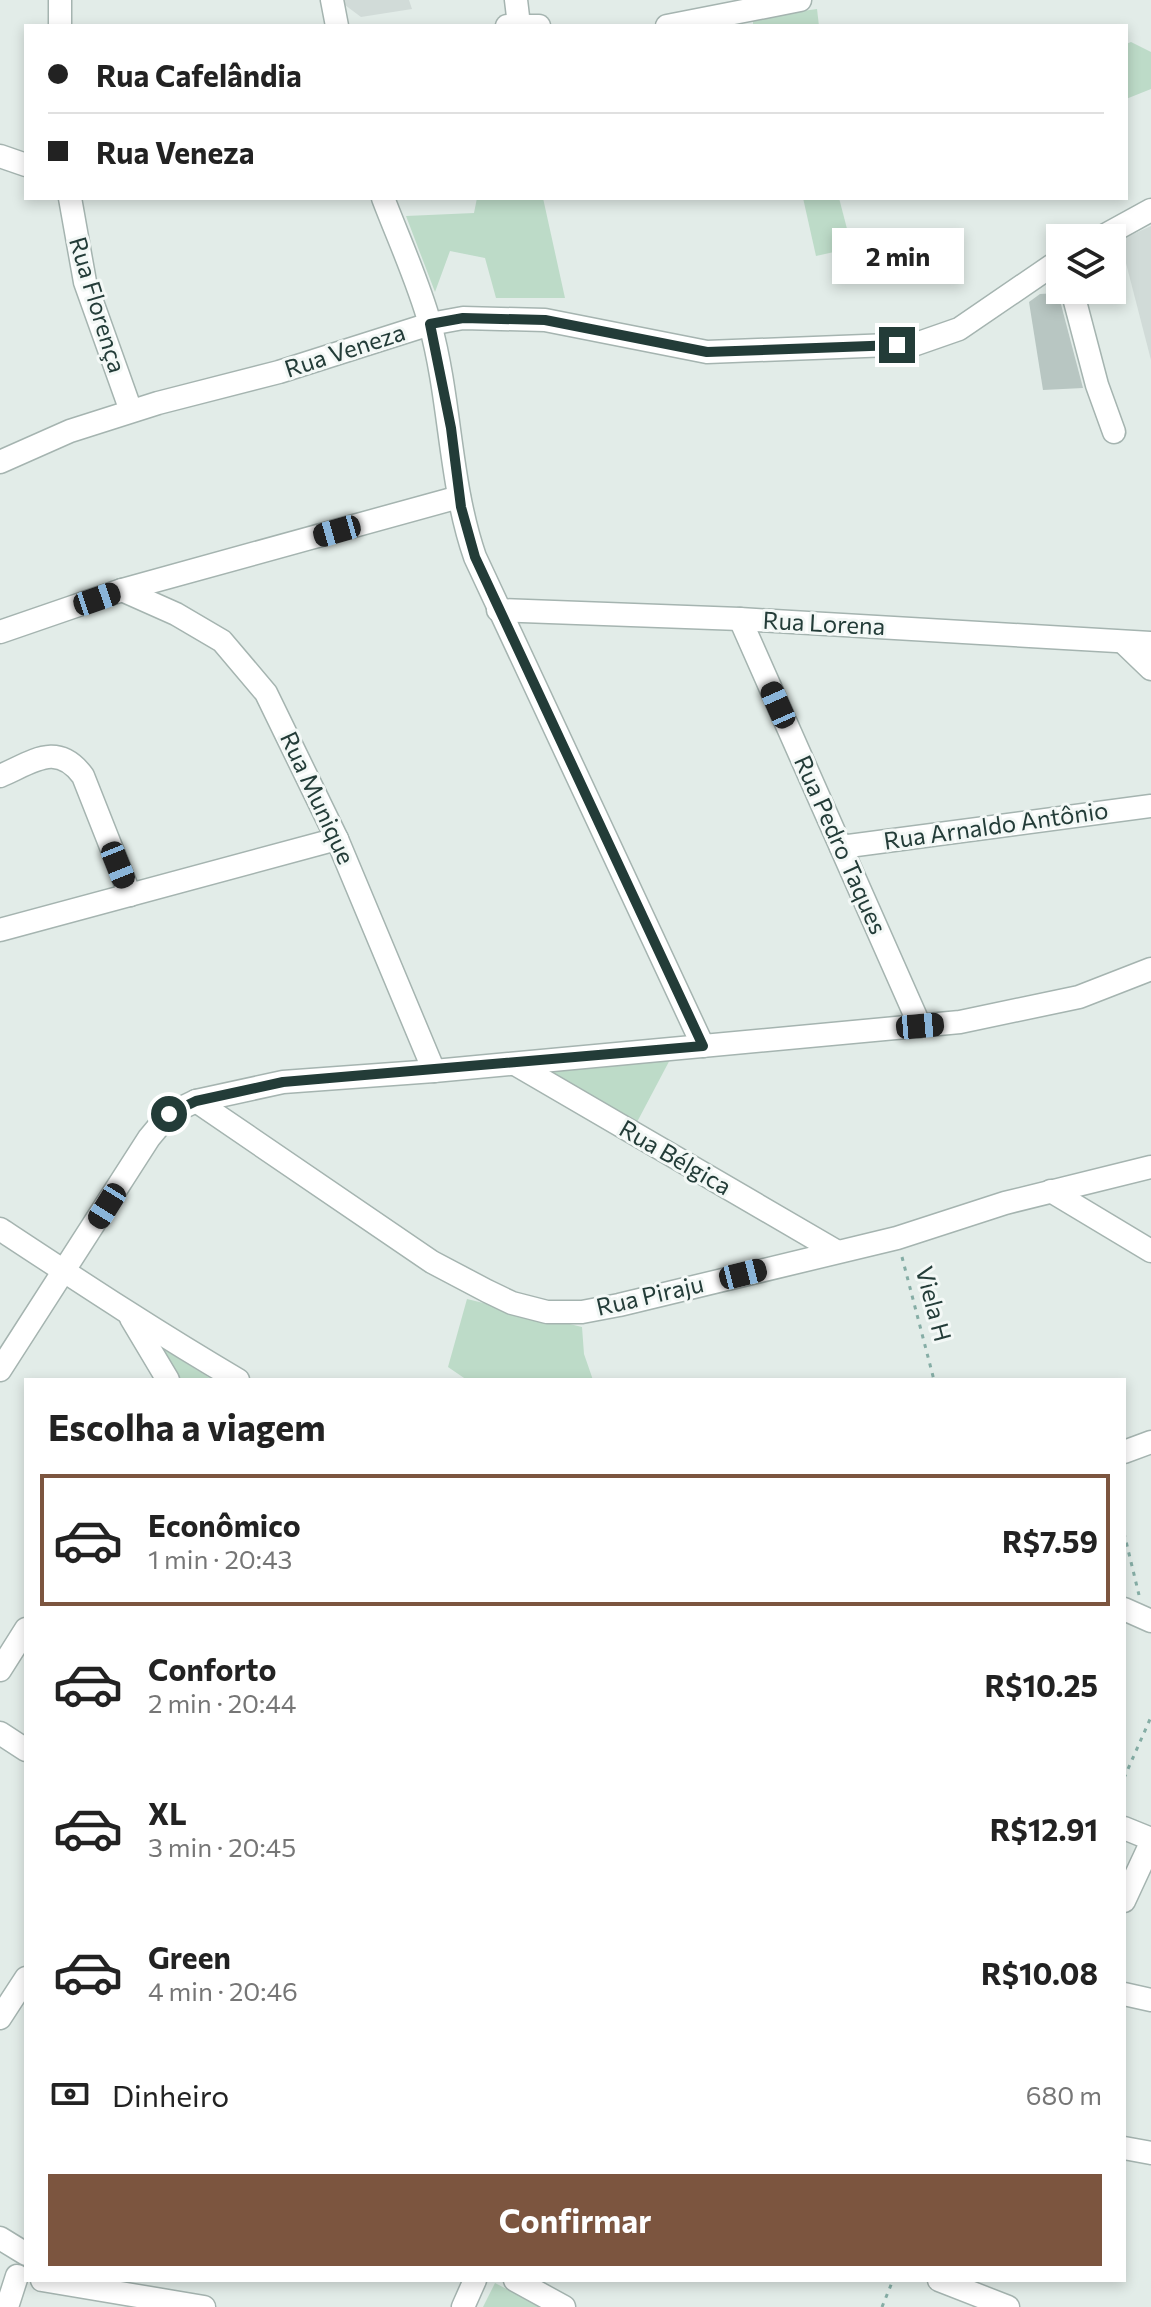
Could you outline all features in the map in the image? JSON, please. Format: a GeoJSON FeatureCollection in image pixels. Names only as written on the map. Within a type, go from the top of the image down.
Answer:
{"type":"FeatureCollection","features":[{"type":"Feature","properties":{"kind":"street"},"geometry":{"type":"LineString","coordinates":[[60,0],[60,24]]}},
{"type":"Feature","properties":{"kind":"street"},"geometry":{"type":"LineString","coordinates":[[332,0],[337,24]]}},
{"type":"Feature","properties":{"kind":"street"},"geometry":{"type":"LineString","coordinates":[[516,0],[519,24]]}},
{"type":"Feature","properties":{"kind":"street"},"geometry":{"type":"LineString","coordinates":[[677,24],[800,0]]}},
{"type":"Feature","properties":{"kind":"street"},"geometry":{"type":"LineString","coordinates":[[0,156],[24,164]]}},
{"type":"Feature","properties":{"kind":"street","name":"Rua Florença"},"geometry":{"type":"LineString","coordinates":[[70,200],[85,282],[131,411]]}},
{"type":"Feature","properties":{"kind":"street"},"geometry":{"type":"LineString","coordinates":[[384,200],[430,324],[451,428],[459,497],[475,557],[703,1046]]}},
{"type":"Feature","properties":{"kind":"street"},"geometry":{"type":"LineString","coordinates":[[1126,224],[1151,210]]}},
{"type":"Feature","properties":{"kind":"street","name":"Rua Veneza"},"geometry":{"type":"LineString","coordinates":[[0,462],[70,431],[131,411],[279,372],[430,324],[463,318],[545,320],[707,352],[916,344],[959,329],[1046,270]]}},
{"type":"Feature","properties":{"kind":"street"},"geometry":{"type":"LineString","coordinates":[[1076,304],[1097,385],[1114,432]]}},
{"type":"Feature","properties":{"kind":"street"},"geometry":{"type":"LineString","coordinates":[[0,632],[122,590],[459,497]]}},
{"type":"Feature","properties":{"kind":"street","name":"Rua Munique"},"geometry":{"type":"LineString","coordinates":[[122,590],[201,627],[238,656],[273,706],[337,839],[434,1071]]}},
{"type":"Feature","properties":{"kind":"street","name":"Rua Lorena"},"geometry":{"type":"LineString","coordinates":[[498,610],[740,619],[1151,643]]}},
{"type":"Feature","properties":{"kind":"street","name":"Rua Pedro Taques"},"geometry":{"type":"LineString","coordinates":[[740,619],[920,1026]]}},
{"type":"Feature","properties":{"kind":"street"},"geometry":{"type":"LineString","coordinates":[[1124,643],[1151,669]]}},
{"type":"Feature","properties":{"kind":"street"},"geometry":{"type":"LineString","coordinates":[[0,776],[43,757],[57,756],[73,763],[83,776],[130,895]]}},
{"type":"Feature","properties":{"kind":"street","name":"Rua Arnaldo Antônio"},"geometry":{"type":"LineString","coordinates":[[841,847],[1151,806]]}},
{"type":"Feature","properties":{"kind":"street"},"geometry":{"type":"LineString","coordinates":[[0,930],[337,839]]}},
{"type":"Feature","properties":{"kind":"street"},"geometry":{"type":"LineString","coordinates":[[0,1370],[149,1138],[169,1114],[196,1101],[283,1082],[920,1026],[1032,1010],[1079,997],[1151,969]]}},
{"type":"Feature","properties":{"kind":"street","name":"Rua Bélgica"},"geometry":{"type":"LineString","coordinates":[[515,1064],[836,1251]]}},
{"type":"Feature","properties":{"kind":"street","name":"Rua Piraju"},"geometry":{"type":"LineString","coordinates":[[196,1101],[432,1262],[512,1303],[547,1312],[582,1312],[606,1307],[897,1238],[1051,1191],[1151,1167]]}},
{"type":"Feature","properties":{"kind":"street"},"geometry":{"type":"LineString","coordinates":[[1051,1191],[1151,1251]]}},
{"type":"Feature","properties":{"kind":"street"},"geometry":{"type":"LineString","coordinates":[[0,1229],[115,1301],[130,1317],[167,1378]]}},
{"type":"Feature","properties":{"kind":"street"},"geometry":{"type":"LineString","coordinates":[[130,1317],[235,1378]]}},
{"type":"Feature","properties":{"kind":"street"},"geometry":{"type":"LineString","coordinates":[[1126,1451],[1151,1442]]}},
{"type":"Feature","properties":{"kind":"street"},"geometry":{"type":"LineString","coordinates":[[1126,1610],[1148,1620]]}},
{"type":"Feature","properties":{"kind":"street"},"geometry":{"type":"LineString","coordinates":[[0,1670],[24,1632]]}},
{"type":"Feature","properties":{"kind":"street"},"geometry":{"type":"LineString","coordinates":[[0,1733],[24,1749]]}},
{"type":"Feature","properties":{"kind":"street"},"geometry":{"type":"LineString","coordinates":[[1126,1829],[1151,1841],[1126,1897]]}},
{"type":"Feature","properties":{"kind":"street"},"geometry":{"type":"LineString","coordinates":[[0,2018],[24,1981]]}},
{"type":"Feature","properties":{"kind":"street"},"geometry":{"type":"LineString","coordinates":[[1126,1994],[1151,2000]]}},
{"type":"Feature","properties":{"kind":"street"},"geometry":{"type":"LineString","coordinates":[[1126,2148],[1151,2153]]}},
{"type":"Feature","properties":{"kind":"street"},"geometry":{"type":"LineString","coordinates":[[0,2238],[24,2253]]}},
{"type":"Feature","properties":{"kind":"street"},"geometry":{"type":"LineString","coordinates":[[7,2307],[14,2276]]}},
{"type":"Feature","properties":{"kind":"street"},"geometry":{"type":"LineString","coordinates":[[54,2282],[204,2307]]}},
{"type":"Feature","properties":{"kind":"street"},"geometry":{"type":"LineString","coordinates":[[463,2307],[474,2282]]}},
{"type":"Feature","properties":{"kind":"street"},"geometry":{"type":"LineString","coordinates":[[519,2282],[564,2307]]}},
{"type":"Feature","properties":{"kind":"street"},"geometry":{"type":"LineString","coordinates":[[944,2282],[1008,2307]]}},
{"type":"Feature","properties":{"kind":"path","name":"Viela H"},"geometry":{"type":"LineString","coordinates":[[897,1238],[933,1378]]}},
{"type":"Feature","properties":{"kind":"path"},"geometry":{"type":"LineString","coordinates":[[1126,1540],[1148,1620]]}},
{"type":"Feature","properties":{"kind":"path"},"geometry":{"type":"LineString","coordinates":[[1126,1773],[1151,1717]]}},
{"type":"Feature","properties":{"kind":"path"},"geometry":{"type":"LineString","coordinates":[[882,2307],[892,2282]]}},
{"type":"Feature","properties":{"kind":"shaded area"},"geometry":{"type":"Polygon","coordinates":[[[344,0],[409,0],[412,9],[361,17],[345,5],[344,0]]]}},
{"type":"Feature","properties":{"kind":"shaded area"},"geometry":{"type":"Polygon","coordinates":[[[1151,226],[1151,360],[1126,263],[1126,237],[1151,226]]]}},
{"type":"Feature","properties":{"kind":"green space"},"geometry":{"type":"Polygon","coordinates":[[[817,9],[819,24],[753,24],[753,18],[817,9]]]}},
{"type":"Feature","properties":{"kind":"green space"},"geometry":{"type":"Polygon","coordinates":[[[1128,43],[1151,52],[1151,89],[1128,98],[1128,43]]]}},
{"type":"Feature","properties":{"kind":"green space"},"geometry":{"type":"Polygon","coordinates":[[[477,200],[543,200],[565,298],[496,298],[485,258],[450,251],[435,292],[406,216],[474,213],[477,200]]]}},
{"type":"Feature","properties":{"kind":"green space"},"geometry":{"type":"Polygon","coordinates":[[[803,200],[840,200],[852,248],[816,256],[803,200]]]}},
{"type":"Feature","properties":{"kind":"green space"},"geometry":{"type":"Polygon","coordinates":[[[674,1052],[636,1124],[524,1066],[674,1052]]]}},
{"type":"Feature","properties":{"kind":"green space"},"geometry":{"type":"Polygon","coordinates":[[[467,1299],[582,1327],[584,1354],[592,1378],[464,1378],[448,1367],[467,1299]]]}},
{"type":"Feature","properties":{"kind":"green space"},"geometry":{"type":"Polygon","coordinates":[[[146,1338],[210,1378],[178,1378],[146,1338]]]}},
{"type":"Feature","properties":{"kind":"green space"},"geometry":{"type":"Polygon","coordinates":[[[495,2283],[542,2307],[483,2307],[495,2283]]]}},
{"type":"Feature","properties":{"kind":"building"},"geometry":{"type":"Polygon","coordinates":[[[1046,294],[1046,304],[1061,304],[1083,388],[1043,390],[1029,302],[1046,294]]]}},
{"type":"Feature","properties":{"kind":"route"},"geometry":{"type":"LineString","coordinates":[[169,1114],[196,1101],[283,1082],[703,1046],[475,557],[461,507],[451,428],[430,324],[463,318],[545,320],[707,352],[753,353],[897,345]]}}]}
